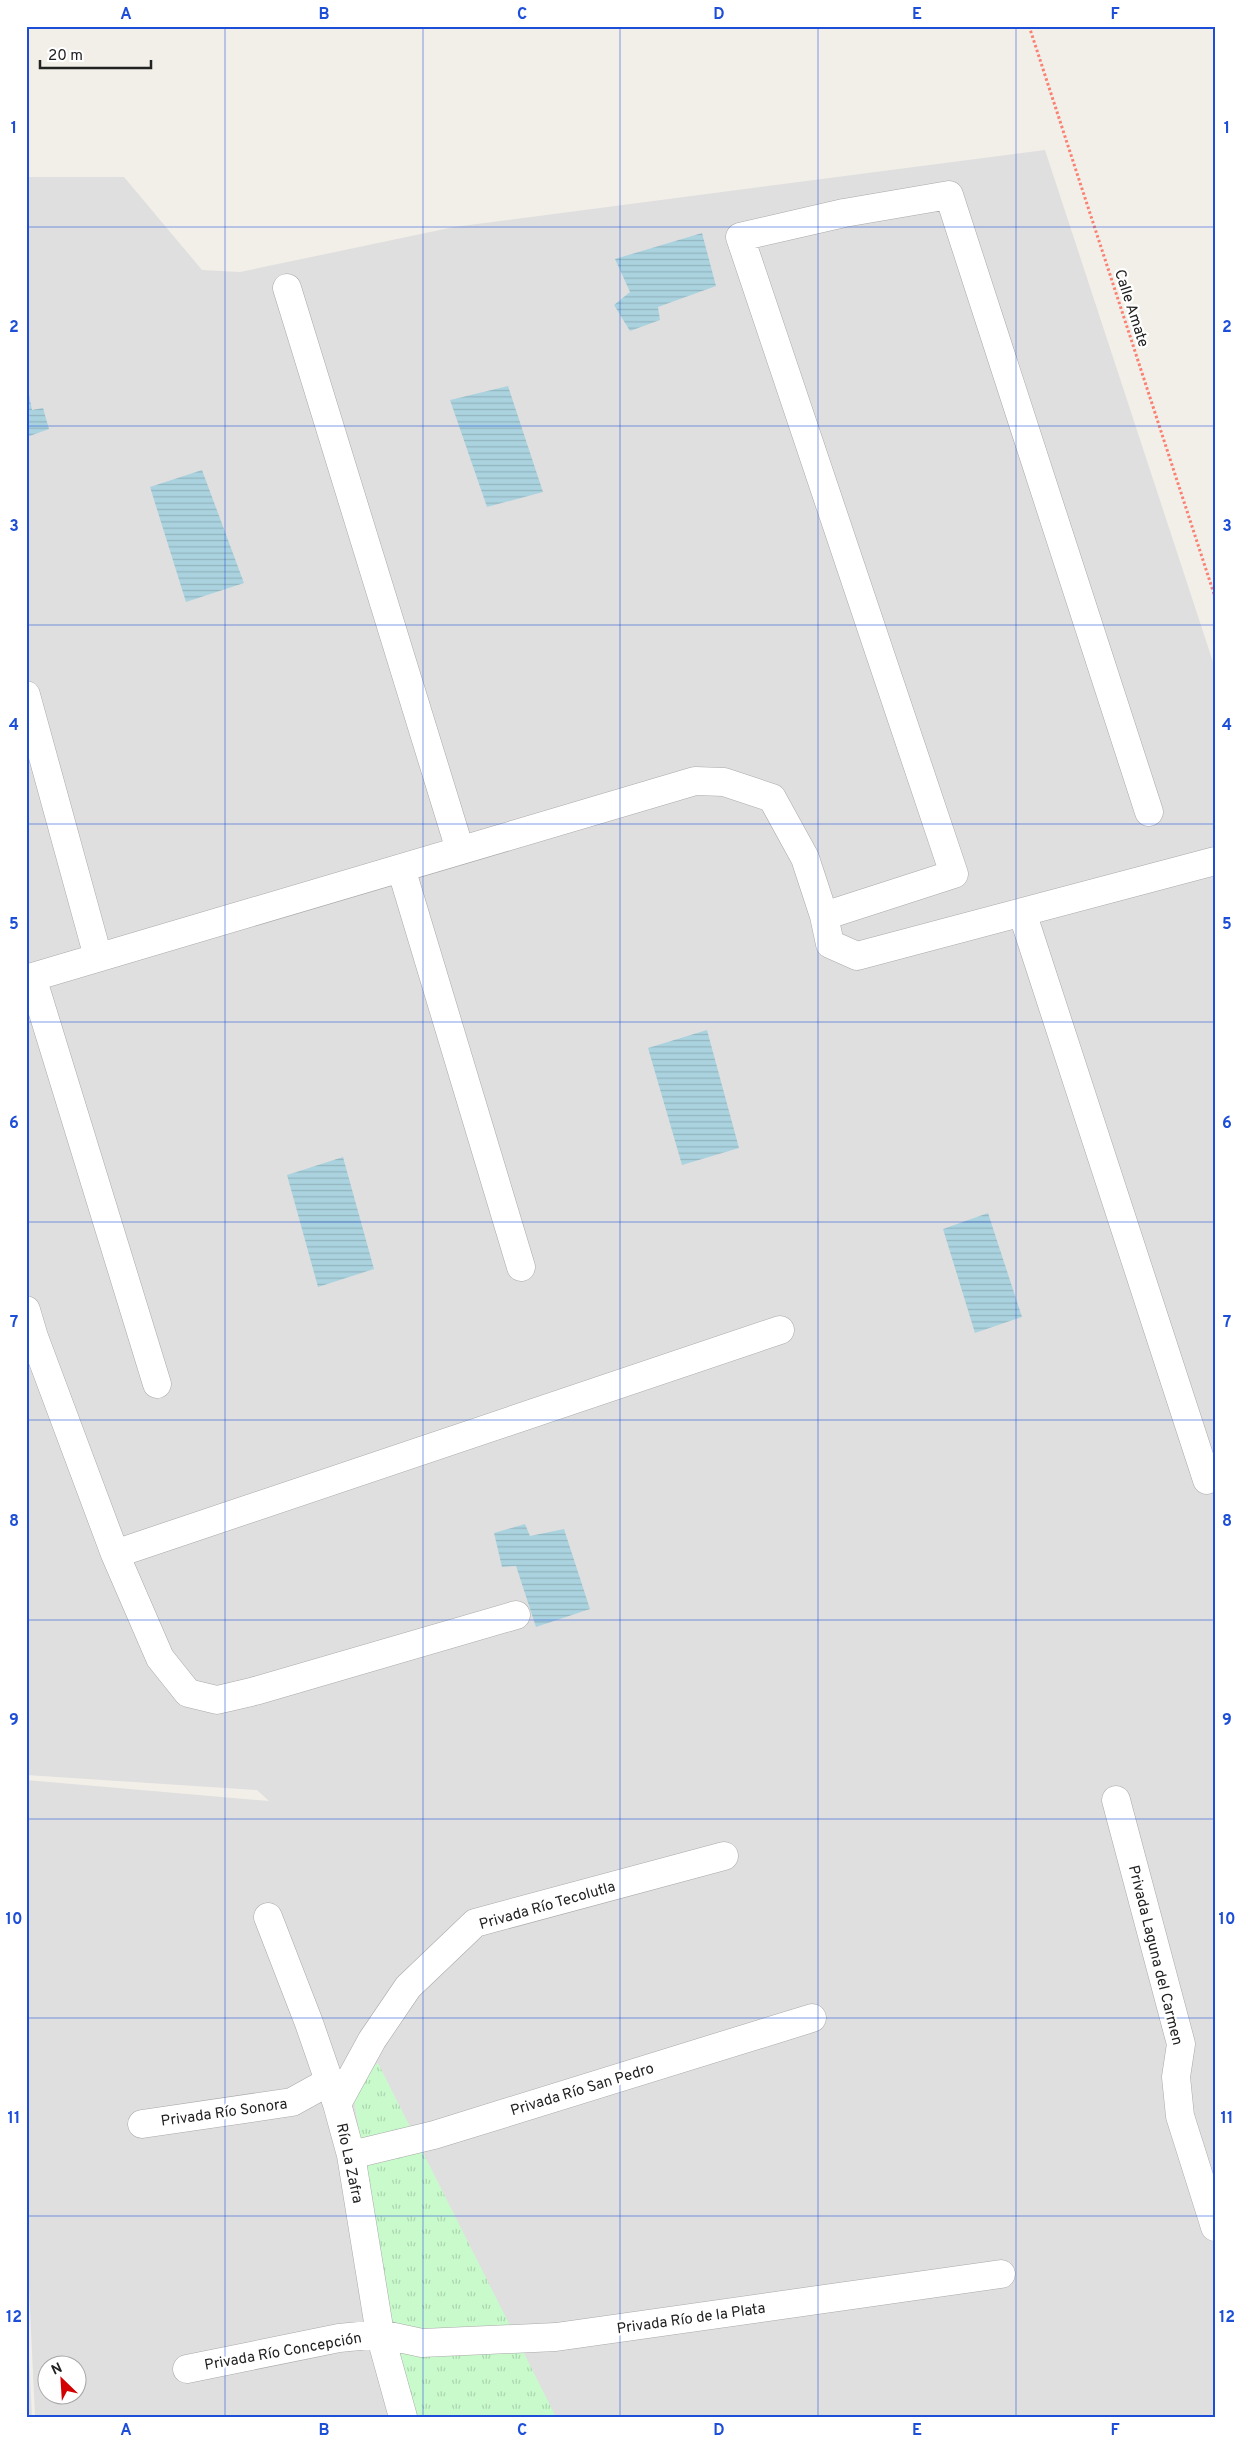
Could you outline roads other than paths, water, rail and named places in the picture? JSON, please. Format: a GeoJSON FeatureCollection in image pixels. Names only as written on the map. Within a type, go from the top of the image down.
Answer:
{"type":"FeatureCollection","features":[{"type":"Feature","properties":{"kind":"street"},"geometry":{"type":"LineString","coordinates":[[824,916],[954,874],[740,236],[844,213],[949,195],[1148,812]]}},
{"type":"Feature","properties":{"kind":"street"},"geometry":{"type":"LineString","coordinates":[[286,288],[460,850]]}},
{"type":"Feature","properties":{"kind":"street"},"geometry":{"type":"LineString","coordinates":[[26,694],[98,957]]}},
{"type":"Feature","properties":{"kind":"street"},"geometry":{"type":"LineString","coordinates":[[158,1384],[29,978],[694,781],[724,782],[772,798],[805,858],[824,916],[830,944],[857,956],[1215,861]]}},
{"type":"Feature","properties":{"kind":"street"},"geometry":{"type":"LineString","coordinates":[[401,868],[521,1267]]}},
{"type":"Feature","properties":{"kind":"street"},"geometry":{"type":"LineString","coordinates":[[1022,912],[1207,1480]]}},
{"type":"Feature","properties":{"kind":"street"},"geometry":{"type":"LineString","coordinates":[[26,1310],[30,1338],[115,1554],[160,1658],[188,1693],[217,1700],[255,1691],[516,1615]]}},
{"type":"Feature","properties":{"kind":"street"},"geometry":{"type":"LineString","coordinates":[[115,1554],[780,1330]]}},
{"type":"Feature","properties":{"kind":"street","name":"Privada Laguna del Carmen"},"geometry":{"type":"LineString","coordinates":[[1116,1800],[1182,2044],[1176,2077],[1180,2116],[1215,2226]]}},
{"type":"Feature","properties":{"kind":"street","name":"Privada Río Tecolutla"},"geometry":{"type":"LineString","coordinates":[[333,2092],[372,2040],[408,1987],[475,1924],[724,1856]]}},
{"type":"Feature","properties":{"kind":"street","name":"Río La Zafra"},"geometry":{"type":"LineString","coordinates":[[268,1917],[333,2092],[351,2156],[380,2334],[403,2417]]}},
{"type":"Feature","properties":{"kind":"street","name":"Privada Río San Pedro"},"geometry":{"type":"LineString","coordinates":[[351,2156],[434,2135],[812,2018]]}},
{"type":"Feature","properties":{"kind":"street","name":"Privada Río Sonora"},"geometry":{"type":"LineString","coordinates":[[142,2124],[292,2102],[333,2092]]}},
{"type":"Feature","properties":{"kind":"street","name":"Privada Río de la Plata"},"geometry":{"type":"LineString","coordinates":[[380,2334],[422,2343],[556,2337],[1001,2274]]}},
{"type":"Feature","properties":{"kind":"street","name":"Privada Río Concepción"},"geometry":{"type":"LineString","coordinates":[[187,2368],[339,2338],[380,2334]]}},
{"type":"Feature","properties":{"kind":"water"},"geometry":{"type":"Polygon","coordinates":[[[702,233],[716,286],[658,307],[660,320],[630,331],[614,305],[630,292],[615,259],[702,233]]]}},
{"type":"Feature","properties":{"kind":"water"},"geometry":{"type":"Polygon","coordinates":[[[26,380],[32,410],[43,408],[49,429],[27,437],[26,380]]]}},
{"type":"Feature","properties":{"kind":"water"},"geometry":{"type":"Polygon","coordinates":[[[508,386],[543,492],[487,507],[450,400],[508,386]]]}},
{"type":"Feature","properties":{"kind":"water"},"geometry":{"type":"Polygon","coordinates":[[[202,470],[244,583],[186,602],[150,487],[202,470]]]}},
{"type":"Feature","properties":{"kind":"water"},"geometry":{"type":"Polygon","coordinates":[[[707,1030],[739,1148],[682,1165],[648,1048],[707,1030]]]}},
{"type":"Feature","properties":{"kind":"water"},"geometry":{"type":"Polygon","coordinates":[[[343,1157],[374,1269],[318,1287],[287,1175],[343,1157]]]}},
{"type":"Feature","properties":{"kind":"water"},"geometry":{"type":"Polygon","coordinates":[[[988,1213],[1022,1317],[975,1333],[943,1229],[988,1213]]]}},
{"type":"Feature","properties":{"kind":"water"},"geometry":{"type":"Polygon","coordinates":[[[525,1524],[530,1536],[564,1529],[590,1609],[536,1627],[516,1566],[502,1567],[494,1533],[525,1524]]]}}]}
